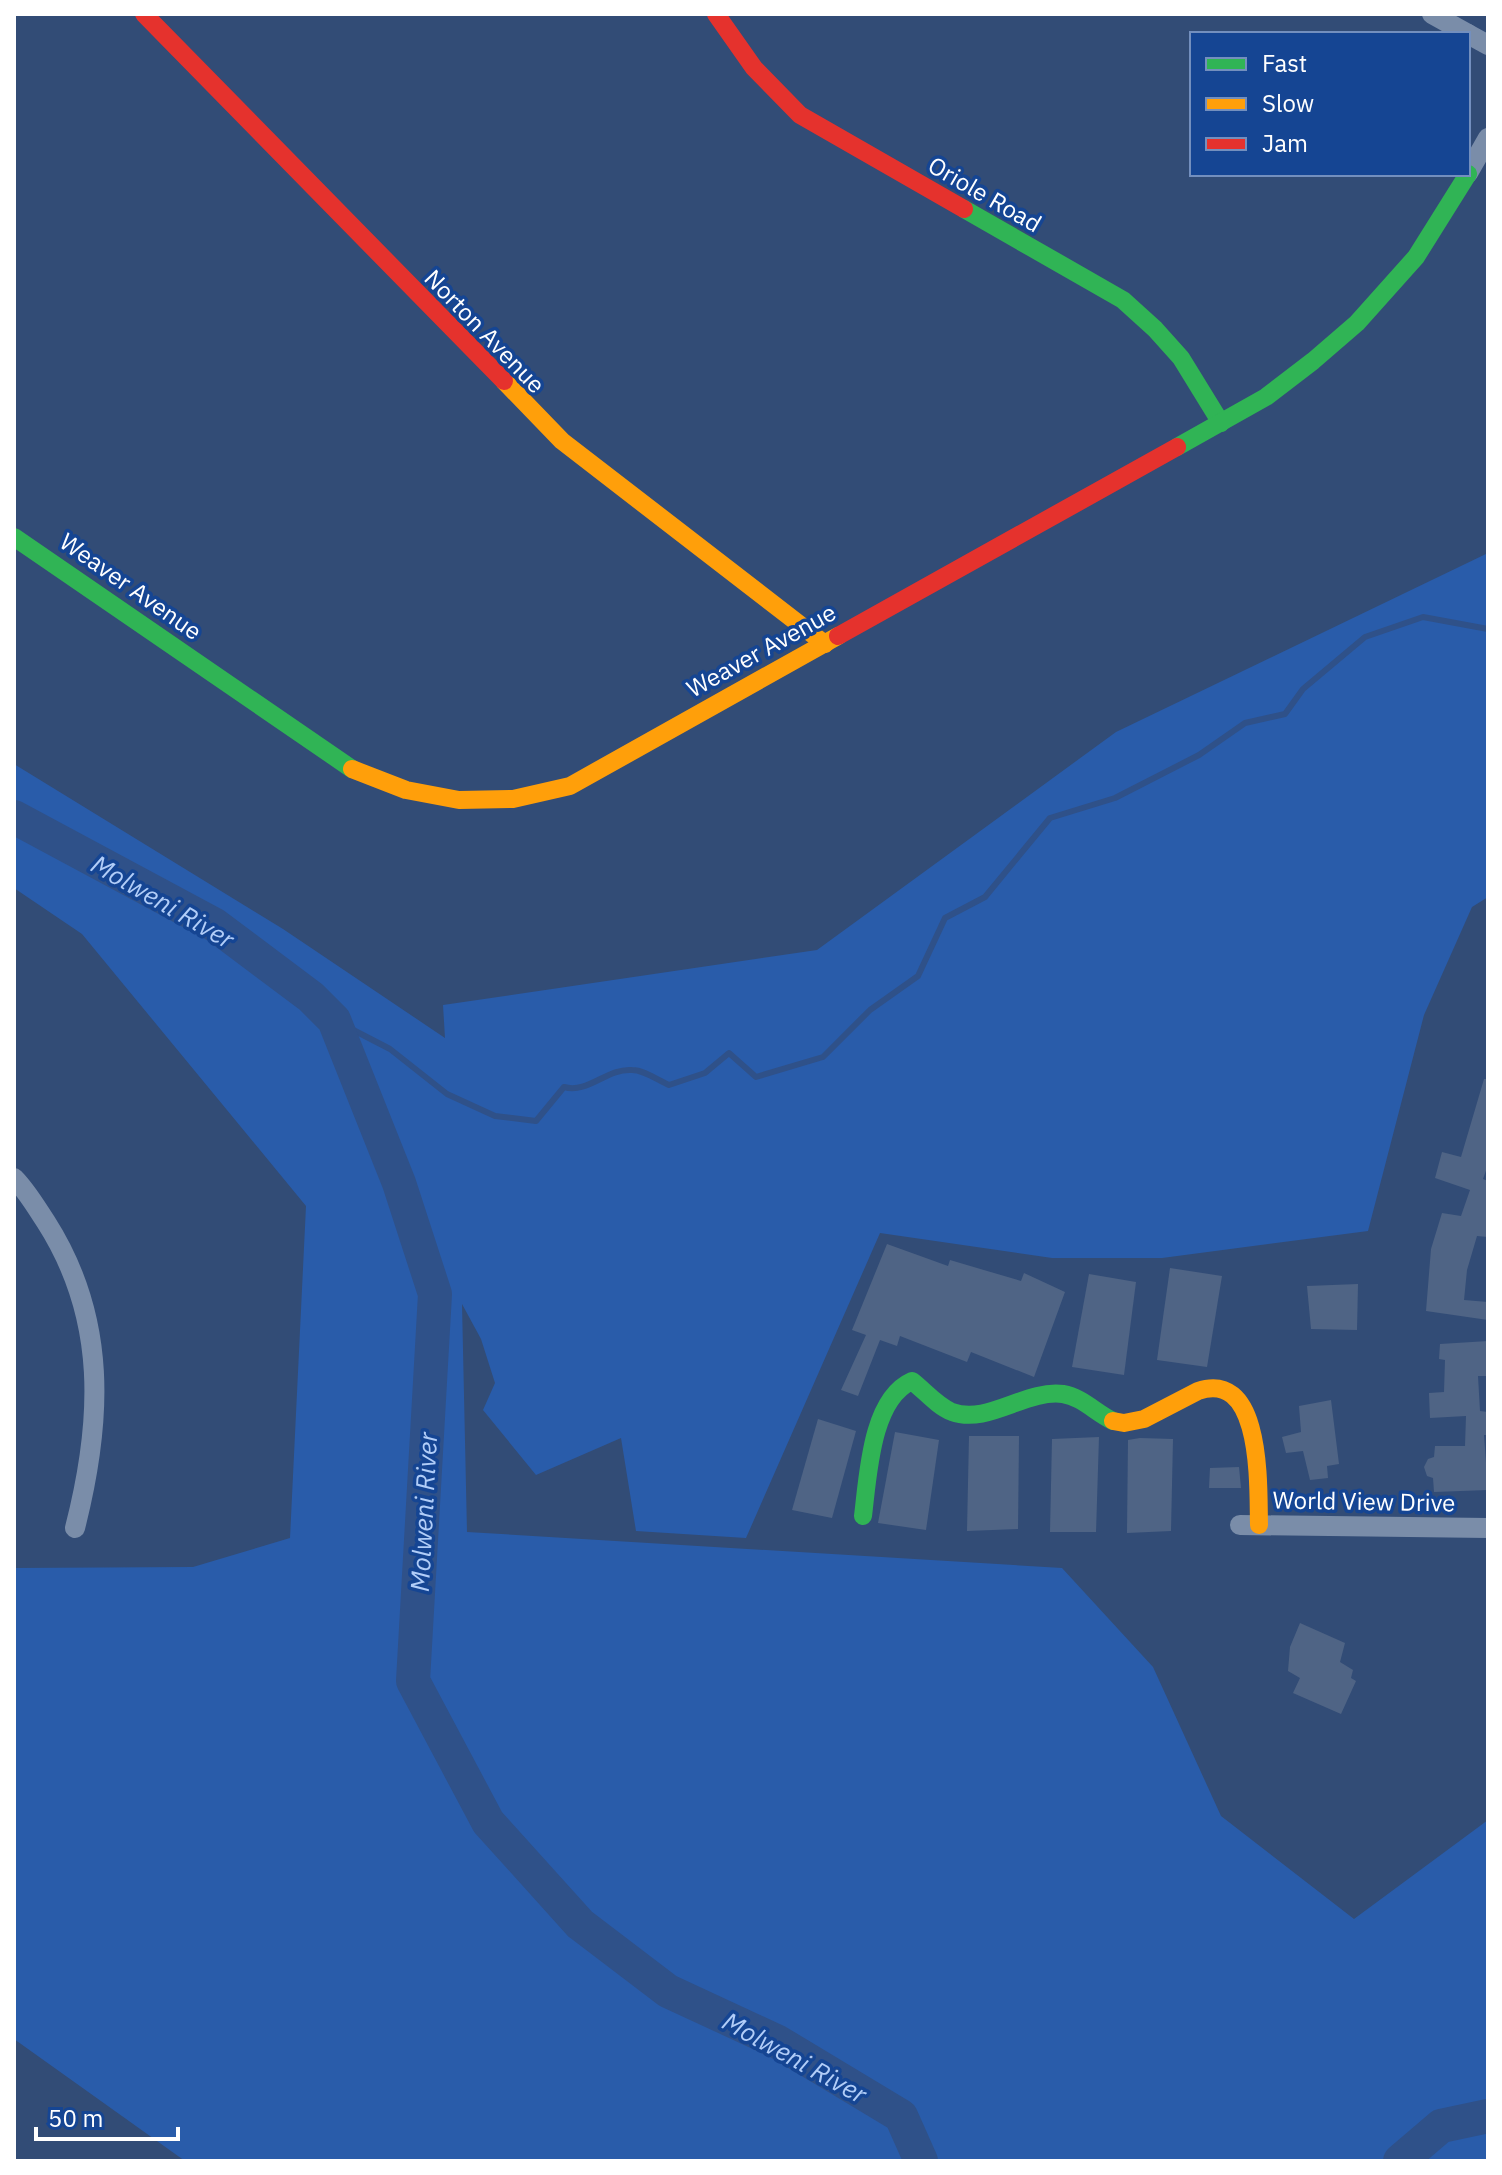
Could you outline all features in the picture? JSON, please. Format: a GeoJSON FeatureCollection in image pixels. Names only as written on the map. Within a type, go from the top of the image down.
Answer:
{"type":"FeatureCollection","features":[{"type":"Feature","properties":{"kind":"street","name":"Norton Avenue"},"geometry":{"type":"LineString","coordinates":[[144,14],[552,432],[825,644]]}},
{"type":"Feature","properties":{"kind":"street","name":"Oriole Road"},"geometry":{"type":"LineString","coordinates":[[716,14],[758,74],[800,115],[1123,300],[1181,358],[1221,423]]}},
{"type":"Feature","properties":{"kind":"street"},"geometry":{"type":"LineString","coordinates":[[1432,14],[1464,32]]}},
{"type":"Feature","properties":{"kind":"street"},"geometry":{"type":"LineString","coordinates":[[1470,35],[1488,45]]}},
{"type":"Feature","properties":{"kind":"street","name":"Weaver Avenue"},"geometry":{"type":"LineString","coordinates":[[1470,170],[1488,138]]}},
{"type":"Feature","properties":{"kind":"street","name":"Weaver Avenue"},"geometry":{"type":"LineString","coordinates":[[14,537],[351,769],[386,785],[423,796],[462,802],[523,798],[570,786],[1266,397],[1309,367],[1369,313],[1418,256],[1467,176]]}},
{"type":"Feature","properties":{"kind":"street"},"geometry":{"type":"LineString","coordinates":[[14,1178],[41,1214],[68,1262],[91,1336],[96,1409],[75,1528]]}},
{"type":"Feature","properties":{"kind":"street"},"geometry":{"type":"LineString","coordinates":[[863,1516],[875,1441],[887,1402],[893,1391],[904,1382],[912,1381],[955,1414],[974,1414],[1055,1393],[1073,1397],[1102,1417],[1125,1423],[1150,1416],[1193,1393],[1217,1387],[1233,1393],[1248,1417],[1254,1455],[1250,1525]]}},
{"type":"Feature","properties":{"kind":"street","name":"World View Drive"},"geometry":{"type":"LineString","coordinates":[[1250,1525],[1488,1528]]}},
{"type":"Feature","properties":{"kind":"shaded area"},"geometry":{"type":"Polygon","coordinates":[[[1488,553],[1488,897],[1472,907],[1424,1015],[1368,1231],[1162,1258],[1052,1258],[880,1233],[746,1538],[636,1531],[621,1438],[536,1475],[483,1410],[495,1383],[481,1339],[462,1304],[467,1532],[1062,1568],[1153,1667],[1221,1816],[1354,1919],[1488,1820],[1488,2161],[185,2161],[14,2039],[14,1568],[193,1567],[290,1538],[306,1206],[82,934],[14,888],[14,764],[283,929],[445,1038],[443,1005],[817,950],[1116,732],[1488,553]]]}},
{"type":"Feature","properties":{"kind":"building"},"geometry":{"type":"Polygon","coordinates":[[[1484,1079],[1488,1079],[1488,1165],[1483,1179],[1488,1181],[1488,1237],[1477,1236],[1467,1270],[1464,1300],[1488,1302],[1488,1320],[1426,1311],[1431,1249],[1442,1213],[1461,1216],[1470,1190],[1435,1178],[1442,1152],[1461,1157],[1484,1079]]]}},
{"type":"Feature","properties":{"kind":"building"},"geometry":{"type":"Polygon","coordinates":[[[887,1244],[948,1266],[950,1260],[1021,1281],[1024,1273],[1065,1292],[1034,1377],[971,1352],[967,1362],[900,1336],[897,1346],[880,1340],[858,1396],[841,1390],[866,1335],[852,1330],[887,1244]]]}},
{"type":"Feature","properties":{"kind":"building"},"geometry":{"type":"Polygon","coordinates":[[[1170,1268],[1222,1276],[1207,1367],[1157,1360],[1170,1268]]]}},
{"type":"Feature","properties":{"kind":"building"},"geometry":{"type":"Polygon","coordinates":[[[1089,1274],[1136,1282],[1124,1375],[1072,1367],[1089,1274]]]}},
{"type":"Feature","properties":{"kind":"building"},"geometry":{"type":"Polygon","coordinates":[[[1358,1284],[1357,1330],[1311,1329],[1307,1286],[1358,1284]]]}},
{"type":"Feature","properties":{"kind":"building"},"geometry":{"type":"Polygon","coordinates":[[[1488,1341],[1488,1376],[1478,1376],[1480,1411],[1488,1412],[1488,1435],[1484,1435],[1488,1490],[1434,1492],[1433,1478],[1427,1476],[1424,1467],[1428,1459],[1434,1457],[1435,1446],[1465,1446],[1466,1416],[1430,1418],[1429,1393],[1444,1392],[1445,1360],[1439,1359],[1440,1344],[1488,1341]]]}},
{"type":"Feature","properties":{"kind":"building"},"geometry":{"type":"Polygon","coordinates":[[[1331,1400],[1339,1464],[1327,1466],[1328,1478],[1310,1480],[1303,1451],[1286,1453],[1282,1437],[1301,1432],[1299,1406],[1331,1400]]]}},
{"type":"Feature","properties":{"kind":"building"},"geometry":{"type":"Polygon","coordinates":[[[818,1419],[856,1431],[832,1518],[792,1510],[818,1419]]]}},
{"type":"Feature","properties":{"kind":"building"},"geometry":{"type":"Polygon","coordinates":[[[895,1432],[939,1440],[926,1530],[878,1523],[895,1432]]]}},
{"type":"Feature","properties":{"kind":"building"},"geometry":{"type":"Polygon","coordinates":[[[969,1436],[1019,1436],[1018,1529],[967,1531],[969,1436]]]}},
{"type":"Feature","properties":{"kind":"building"},"geometry":{"type":"Polygon","coordinates":[[[1099,1437],[1096,1532],[1050,1532],[1052,1439],[1099,1437]]]}},
{"type":"Feature","properties":{"kind":"building"},"geometry":{"type":"Polygon","coordinates":[[[1173,1439],[1171,1531],[1127,1533],[1128,1440],[1173,1439]]]}},
{"type":"Feature","properties":{"kind":"building"},"geometry":{"type":"Polygon","coordinates":[[[1239,1467],[1241,1488],[1209,1488],[1210,1468],[1239,1467]]]}},
{"type":"Feature","properties":{"kind":"building"},"geometry":{"type":"Polygon","coordinates":[[[1300,1623],[1345,1643],[1340,1662],[1353,1670],[1351,1678],[1356,1681],[1341,1714],[1293,1693],[1300,1678],[1288,1671],[1290,1647],[1300,1623]]]}},
{"type":"Feature","properties":{"kind":"waterway"},"geometry":{"type":"LineString","coordinates":[[334,1020],[390,1049],[447,1094],[495,1116],[536,1121],[564,1087],[581,1087],[623,1070],[641,1072],[669,1085],[705,1073],[729,1053],[756,1077],[823,1057],[870,1010],[918,976],[945,918],[985,897],[1050,818],[1115,798],[1199,755],[1245,723],[1285,714],[1303,689],[1365,637],[1423,617],[1488,629]]}},
{"type":"Feature","properties":{"kind":"waterway","name":"Molweni River"},"geometry":{"type":"LineString","coordinates":[[14,817],[215,925],[311,997],[334,1020],[399,1183],[435,1294],[413,1681],[488,1822],[580,1924],[668,1991],[778,2042],[901,2116],[921,2161]]}},
{"type":"Feature","properties":{"kind":"waterway","name":"Molweni River"},"geometry":{"type":"LineString","coordinates":[[1400,2161],[1441,2126],[1488,2116]]}},
{"type":"Feature","properties":{"kind":"traffic: fast"},"geometry":{"type":"LineString","coordinates":[[1177,447],[1266,397],[1357,323],[1416,257],[1467,176]]}},
{"type":"Feature","properties":{"kind":"traffic: fast"},"geometry":{"type":"LineString","coordinates":[[964,209],[1123,300],[1181,358],[1221,423]]}},
{"type":"Feature","properties":{"kind":"traffic: fast"},"geometry":{"type":"LineString","coordinates":[[14,537],[352,769]]}},
{"type":"Feature","properties":{"kind":"traffic: fast"},"geometry":{"type":"LineString","coordinates":[[863,1516],[870,1460],[880,1421],[898,1390],[912,1381],[947,1409],[966,1415],[993,1411],[1035,1397],[1063,1394],[1076,1398],[1113,1421]]}},
{"type":"Feature","properties":{"kind":"traffic: slow"},"geometry":{"type":"LineString","coordinates":[[504,381],[562,441],[825,644]]}},
{"type":"Feature","properties":{"kind":"traffic: slow"},"geometry":{"type":"LineString","coordinates":[[352,769],[406,790],[459,800],[513,799],[570,786],[838,636]]}},
{"type":"Feature","properties":{"kind":"traffic: slow"},"geometry":{"type":"LineString","coordinates":[[1113,1421],[1124,1423],[1144,1419],[1198,1391],[1219,1389],[1235,1397],[1246,1413],[1252,1435],[1259,1525]]}},
{"type":"Feature","properties":{"kind":"traffic: jam"},"geometry":{"type":"LineString","coordinates":[[144,14],[504,381]]}},
{"type":"Feature","properties":{"kind":"traffic: jam"},"geometry":{"type":"LineString","coordinates":[[716,14],[754,68],[800,115],[964,209]]}},
{"type":"Feature","properties":{"kind":"traffic: jam"},"geometry":{"type":"LineString","coordinates":[[838,636],[1177,447]]}}]}
